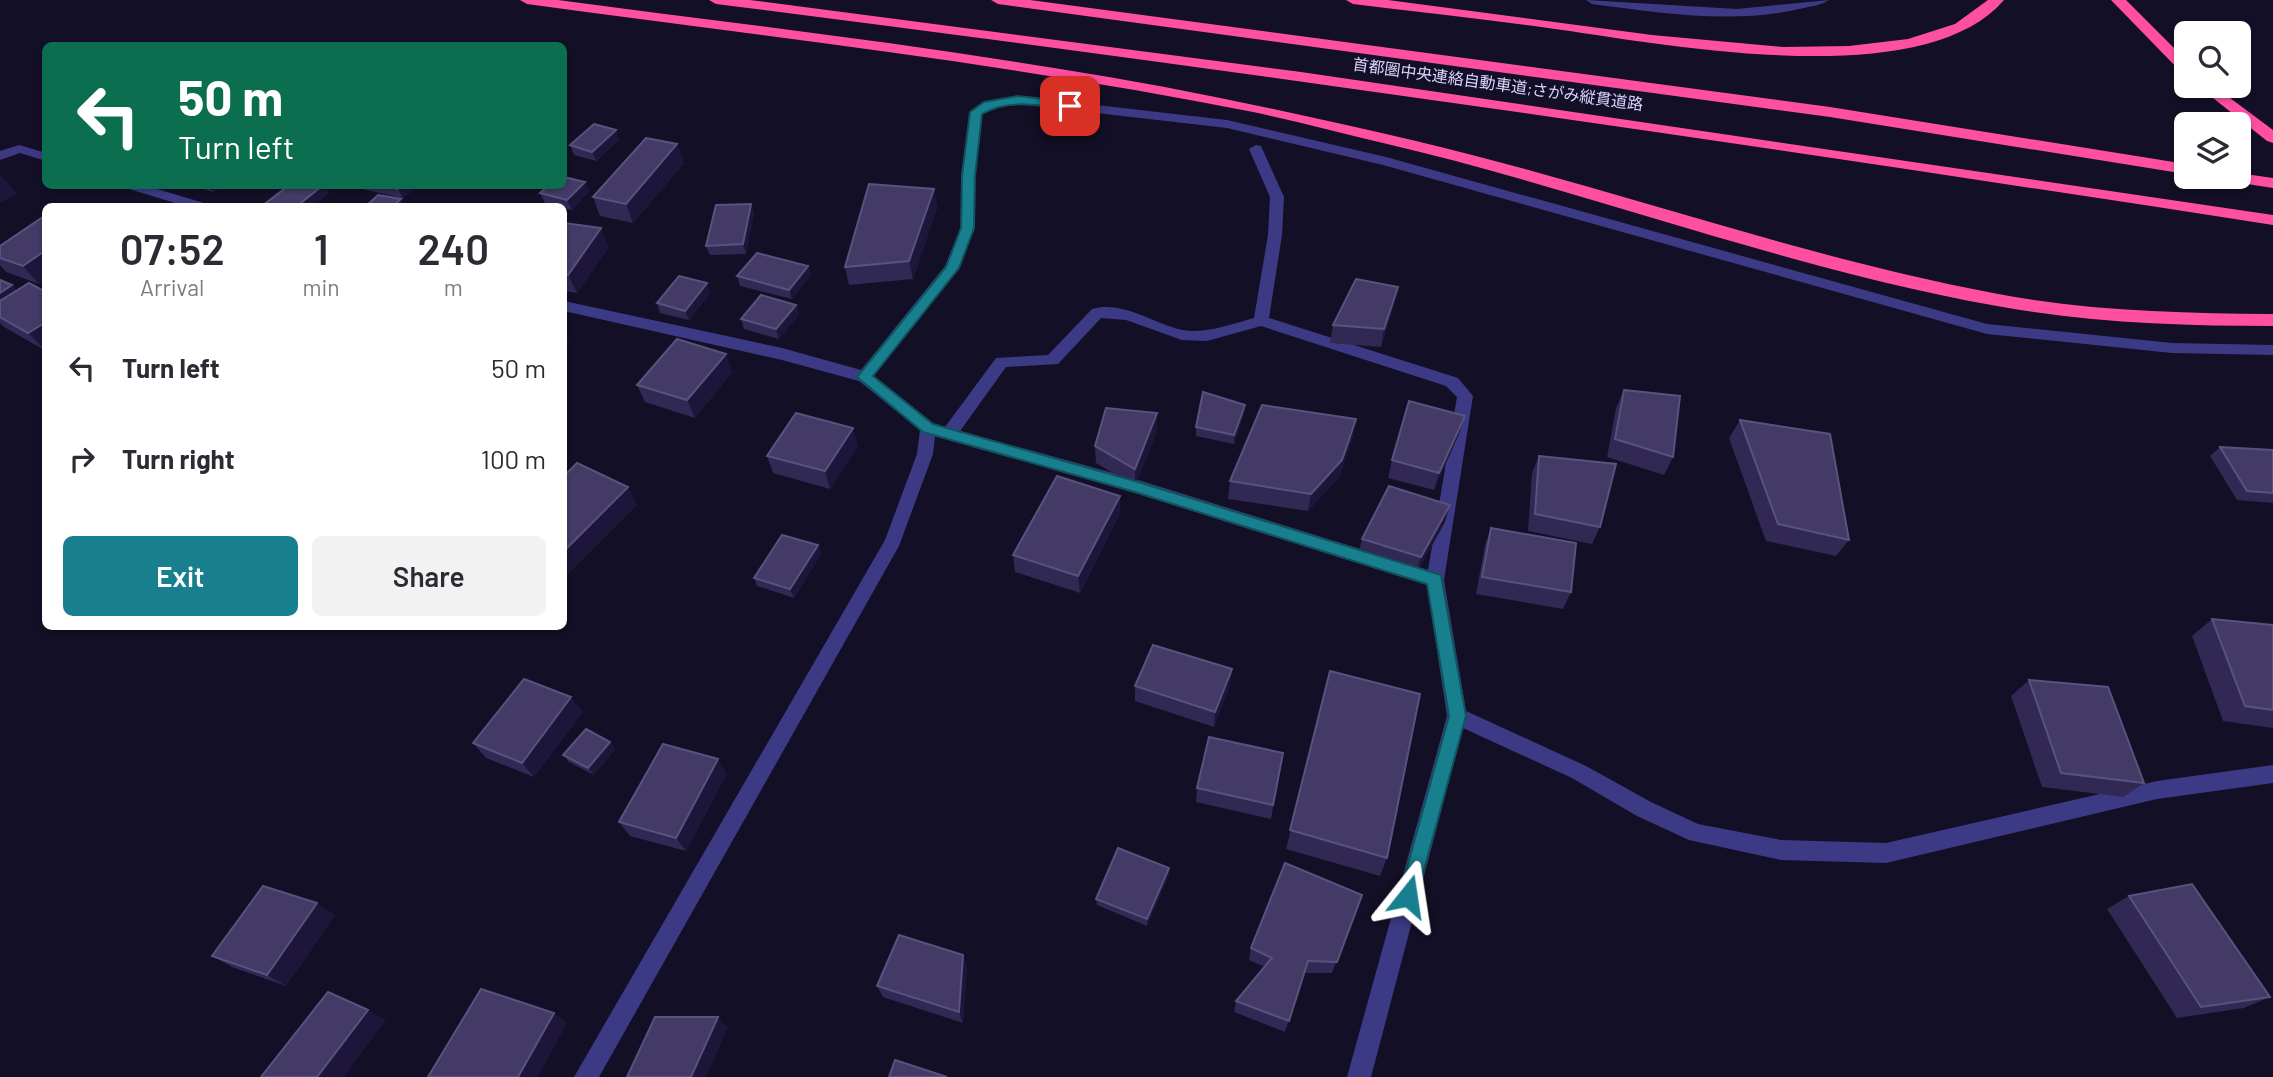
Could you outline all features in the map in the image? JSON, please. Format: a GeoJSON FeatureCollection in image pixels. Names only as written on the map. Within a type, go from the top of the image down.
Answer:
{"type":"FeatureCollection","features":[{"type":"Feature","properties":{"kind":"highway"},"geometry":{"type":"LineString","coordinates":[[527,0],[1054,72],[1254,108],[1421,147],[1863,271],[1996,300],[2140,318],[2273,320]]}},
{"type":"Feature","properties":{"kind":"highway","name":"首都圏中央連絡自動車道;さがみ縦貫道路"},"geometry":{"type":"LineString","coordinates":[[716,0],[1288,73],[1836,152],[2273,220]]}},
{"type":"Feature","properties":{"kind":"highway","name":"首都圏中央連絡自動車道;さがみ縦貫道路"},"geometry":{"type":"LineString","coordinates":[[998,0],[1830,112],[2174,167]]}},
{"type":"Feature","properties":{"kind":"highway"},"geometry":{"type":"LineString","coordinates":[[1353,0],[1689,44],[1804,52],[1875,48],[1926,38],[1970,21],[1997,0]]}},
{"type":"Feature","properties":{"kind":"highway"},"geometry":{"type":"LineString","coordinates":[[2118,0],[2174,57]]}},
{"type":"Feature","properties":{"kind":"highway"},"geometry":{"type":"LineString","coordinates":[[2220,98],[2267,134]]}},
{"type":"Feature","properties":{"kind":"highway"},"geometry":{"type":"LineString","coordinates":[[2251,180],[2273,183]]}},
{"type":"Feature","properties":{"kind":"street"},"geometry":{"type":"LineString","coordinates":[[1592,0],[1720,12],[1776,9],[1823,0]]}},
{"type":"Feature","properties":{"kind":"street"},"geometry":{"type":"LineString","coordinates":[[864,377],[952,268],[968,228],[968,176],[976,112],[988,105],[1018,100],[1227,124],[1387,161],[1987,329],[2172,348],[2273,351]]}},
{"type":"Feature","properties":{"kind":"street"},"geometry":{"type":"LineString","coordinates":[[0,143],[42,156]]}},
{"type":"Feature","properties":{"kind":"street"},"geometry":{"type":"LineString","coordinates":[[0,156],[19,149]]}},
{"type":"Feature","properties":{"kind":"street"},"geometry":{"type":"LineString","coordinates":[[1256,149],[1277,197],[1276,235],[1262,321]]}},
{"type":"Feature","properties":{"kind":"street"},"geometry":{"type":"LineString","coordinates":[[144,189],[189,203]]}},
{"type":"Feature","properties":{"kind":"street"},"geometry":{"type":"LineString","coordinates":[[567,307],[782,354],[864,377],[928,428],[1135,486],[1435,580]]}},
{"type":"Feature","properties":{"kind":"street"},"geometry":{"type":"LineString","coordinates":[[950,434],[1002,362],[1052,360],[1097,313],[1127,315],[1182,335],[1207,336],[1262,321],[1452,382],[1465,396],[1435,580],[1457,716],[1359,1077]]}},
{"type":"Feature","properties":{"kind":"street"},"geometry":{"type":"LineString","coordinates":[[586,1077],[893,541],[925,454],[928,428]]}},
{"type":"Feature","properties":{"kind":"street"},"geometry":{"type":"LineString","coordinates":[[1457,716],[1579,772],[1644,809],[1696,834],[1782,850],[1886,853],[2157,790],[2273,774]]}},
{"type":"Feature","properties":{"kind":"building"},"geometry":{"type":"Polygon","coordinates":[[[594,124],[616,130],[592,152],[570,145],[594,124]]]}},
{"type":"Feature","properties":{"kind":"building"},"geometry":{"type":"Polygon","coordinates":[[[646,138],[677,144],[626,204],[593,197],[646,138]]]}},
{"type":"Feature","properties":{"kind":"building"},"geometry":{"type":"Polygon","coordinates":[[[567,178],[585,182],[567,200],[540,193],[545,189],[567,189],[567,178]]]}},
{"type":"Feature","properties":{"kind":"building"},"geometry":{"type":"Polygon","coordinates":[[[869,184],[934,189],[909,261],[845,267],[869,184]]]}},
{"type":"Feature","properties":{"kind":"building"},"geometry":{"type":"Polygon","coordinates":[[[284,189],[318,189],[301,203],[266,203],[284,189]]]}},
{"type":"Feature","properties":{"kind":"building"},"geometry":{"type":"Polygon","coordinates":[[[378,195],[401,199],[396,203],[369,203],[378,195]]]}},
{"type":"Feature","properties":{"kind":"building"},"geometry":{"type":"Polygon","coordinates":[[[751,204],[743,244],[706,246],[716,205],[751,204]]]}},
{"type":"Feature","properties":{"kind":"building"},"geometry":{"type":"Polygon","coordinates":[[[42,218],[42,253],[23,266],[0,258],[0,246],[42,218]]]}},
{"type":"Feature","properties":{"kind":"building"},"geometry":{"type":"Polygon","coordinates":[[[567,223],[601,228],[568,275],[567,223]]]}},
{"type":"Feature","properties":{"kind":"building"},"geometry":{"type":"Polygon","coordinates":[[[757,253],[808,266],[789,290],[737,276],[757,253]]]}},
{"type":"Feature","properties":{"kind":"building"},"geometry":{"type":"Polygon","coordinates":[[[679,276],[707,283],[685,311],[657,303],[679,276]]]}},
{"type":"Feature","properties":{"kind":"building"},"geometry":{"type":"Polygon","coordinates":[[[1356,279],[1398,287],[1384,329],[1333,325],[1356,279]]]}},
{"type":"Feature","properties":{"kind":"building"},"geometry":{"type":"Polygon","coordinates":[[[0,280],[12,285],[0,293],[0,280]]]}},
{"type":"Feature","properties":{"kind":"building"},"geometry":{"type":"Polygon","coordinates":[[[29,283],[42,290],[42,324],[28,333],[0,317],[0,301],[29,283]]]}},
{"type":"Feature","properties":{"kind":"building"},"geometry":{"type":"Polygon","coordinates":[[[761,295],[796,305],[776,329],[741,319],[761,295]]]}},
{"type":"Feature","properties":{"kind":"building"},"geometry":{"type":"Polygon","coordinates":[[[677,339],[726,354],[687,400],[637,385],[677,339]]]}},
{"type":"Feature","properties":{"kind":"building"},"geometry":{"type":"Polygon","coordinates":[[[1624,390],[1680,396],[1673,457],[1615,439],[1624,390]]]}},
{"type":"Feature","properties":{"kind":"building"},"geometry":{"type":"Polygon","coordinates":[[[1203,392],[1245,405],[1234,435],[1196,427],[1203,392]]]}},
{"type":"Feature","properties":{"kind":"building"},"geometry":{"type":"Polygon","coordinates":[[[1409,401],[1465,416],[1439,473],[1392,460],[1409,401]]]}},
{"type":"Feature","properties":{"kind":"building"},"geometry":{"type":"Polygon","coordinates":[[[1262,405],[1356,419],[1342,460],[1311,494],[1230,481],[1262,405]]]}},
{"type":"Feature","properties":{"kind":"building"},"geometry":{"type":"Polygon","coordinates":[[[1106,408],[1157,413],[1135,469],[1095,446],[1106,408]]]}},
{"type":"Feature","properties":{"kind":"building"},"geometry":{"type":"Polygon","coordinates":[[[796,413],[853,428],[825,471],[767,456],[796,413]]]}},
{"type":"Feature","properties":{"kind":"building"},"geometry":{"type":"Polygon","coordinates":[[[1740,420],[1830,434],[1849,540],[1778,524],[1740,420]]]}},
{"type":"Feature","properties":{"kind":"building"},"geometry":{"type":"Polygon","coordinates":[[[2220,447],[2273,450],[2273,493],[2247,491],[2220,447]]]}},
{"type":"Feature","properties":{"kind":"building"},"geometry":{"type":"Polygon","coordinates":[[[1539,456],[1616,464],[1600,527],[1535,514],[1539,456]]]}},
{"type":"Feature","properties":{"kind":"building"},"geometry":{"type":"Polygon","coordinates":[[[577,463],[628,487],[567,548],[567,473],[577,463]]]}},
{"type":"Feature","properties":{"kind":"building"},"geometry":{"type":"Polygon","coordinates":[[[1057,476],[1120,496],[1078,576],[1013,555],[1057,476]]]}},
{"type":"Feature","properties":{"kind":"building"},"geometry":{"type":"Polygon","coordinates":[[[1389,486],[1450,505],[1421,557],[1362,539],[1389,486]]]}},
{"type":"Feature","properties":{"kind":"building"},"geometry":{"type":"Polygon","coordinates":[[[1491,528],[1576,543],[1571,592],[1482,577],[1491,528]]]}},
{"type":"Feature","properties":{"kind":"building"},"geometry":{"type":"Polygon","coordinates":[[[782,535],[818,545],[790,589],[754,578],[782,535]]]}},
{"type":"Feature","properties":{"kind":"building"},"geometry":{"type":"Polygon","coordinates":[[[2212,619],[2273,625],[2273,710],[2245,706],[2212,619]]]}},
{"type":"Feature","properties":{"kind":"building"},"geometry":{"type":"Polygon","coordinates":[[[1153,645],[1232,669],[1215,712],[1135,686],[1153,645]]]}},
{"type":"Feature","properties":{"kind":"building"},"geometry":{"type":"Polygon","coordinates":[[[1330,671],[1420,694],[1387,858],[1290,830],[1330,671]]]}},
{"type":"Feature","properties":{"kind":"building"},"geometry":{"type":"Polygon","coordinates":[[[524,679],[571,697],[522,763],[473,743],[524,679]]]}},
{"type":"Feature","properties":{"kind":"building"},"geometry":{"type":"Polygon","coordinates":[[[2029,680],[2108,687],[2144,783],[2061,773],[2029,680]]]}},
{"type":"Feature","properties":{"kind":"building"},"geometry":{"type":"Polygon","coordinates":[[[586,729],[610,742],[588,768],[563,755],[586,729]]]}},
{"type":"Feature","properties":{"kind":"building"},"geometry":{"type":"Polygon","coordinates":[[[1209,737],[1283,753],[1273,805],[1197,788],[1209,737]]]}},
{"type":"Feature","properties":{"kind":"building"},"geometry":{"type":"Polygon","coordinates":[[[663,744],[718,759],[676,838],[619,822],[663,744]]]}},
{"type":"Feature","properties":{"kind":"building"},"geometry":{"type":"Polygon","coordinates":[[[1118,848],[1169,868],[1147,919],[1096,899],[1118,848]]]}},
{"type":"Feature","properties":{"kind":"building"},"geometry":{"type":"Polygon","coordinates":[[[1285,863],[1362,895],[1337,962],[1308,961],[1289,1021],[1236,1001],[1272,958],[1251,948],[1285,863]]]}},
{"type":"Feature","properties":{"kind":"building"},"geometry":{"type":"Polygon","coordinates":[[[2192,884],[2270,997],[2201,1007],[2129,896],[2192,884]]]}},
{"type":"Feature","properties":{"kind":"building"},"geometry":{"type":"Polygon","coordinates":[[[263,886],[317,903],[267,975],[212,956],[263,886]]]}},
{"type":"Feature","properties":{"kind":"building"},"geometry":{"type":"Polygon","coordinates":[[[899,935],[963,955],[959,1012],[877,986],[899,935]]]}},
{"type":"Feature","properties":{"kind":"building"},"geometry":{"type":"Polygon","coordinates":[[[481,989],[554,1013],[518,1077],[428,1077],[481,989]]]}},
{"type":"Feature","properties":{"kind":"building"},"geometry":{"type":"Polygon","coordinates":[[[328,992],[368,1010],[317,1077],[261,1077],[328,992]]]}},
{"type":"Feature","properties":{"kind":"building"},"geometry":{"type":"Polygon","coordinates":[[[655,1017],[718,1017],[691,1077],[627,1077],[655,1017]]]}},
{"type":"Feature","properties":{"kind":"building"},"geometry":{"type":"Polygon","coordinates":[[[895,1060],[947,1077],[889,1077],[895,1060]]]}},
{"type":"Feature","properties":{"kind":"route"},"geometry":{"type":"LineString","coordinates":[[1070,106],[1018,100],[988,105],[976,112],[968,176],[968,228],[952,268],[864,377],[928,428],[1135,486],[1435,580],[1457,716],[1408,896]]}}]}
